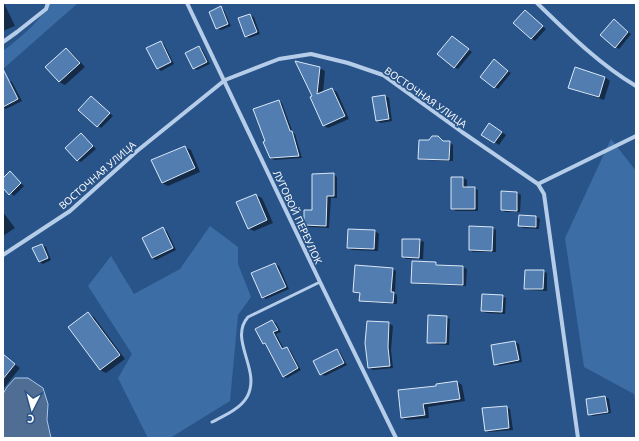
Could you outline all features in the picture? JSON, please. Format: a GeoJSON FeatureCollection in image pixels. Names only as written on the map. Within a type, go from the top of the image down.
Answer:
{"type":"FeatureCollection","features":[{"type":"Feature","properties":{"kind":"street"},"geometry":{"type":"LineString","coordinates":[[3,42],[46,9],[48,3]]}},
{"type":"Feature","properties":{"kind":"street","name":"ЛУГОВОЙ ПЕРЕУЛОК"},"geometry":{"type":"LineString","coordinates":[[187,3],[396,438]]}},
{"type":"Feature","properties":{"kind":"street"},"geometry":{"type":"LineString","coordinates":[[537,3],[582,46],[618,76],[636,86]]}},
{"type":"Feature","properties":{"kind":"street","name":"ВОСТОЧНАЯ УЛИЦА"},"geometry":{"type":"LineString","coordinates":[[3,255],[70,211],[137,151],[225,80],[279,59],[311,54],[348,63],[383,75],[538,184]]}},
{"type":"Feature","properties":{"kind":"street"},"geometry":{"type":"LineString","coordinates":[[578,438],[544,194],[538,184],[636,136]]}},
{"type":"Feature","properties":{"kind":"lane"},"geometry":{"type":"LineString","coordinates":[[212,422],[238,407],[247,397],[251,383],[250,369],[242,343],[241,332],[243,323],[248,317],[320,282]]}},
{"type":"Feature","properties":{"kind":"shaded area"},"geometry":{"type":"Polygon","coordinates":[[[48,3],[78,3],[3,69],[3,51],[22,36],[35,23],[41,16],[48,3]]]}},
{"type":"Feature","properties":{"kind":"shaded area"},"geometry":{"type":"Polygon","coordinates":[[[611,139],[636,171],[636,408],[634,394],[584,367],[565,238],[611,139]]]}},
{"type":"Feature","properties":{"kind":"shaded area"},"geometry":{"type":"Polygon","coordinates":[[[210,226],[238,247],[238,264],[251,297],[238,315],[230,401],[170,438],[148,438],[118,378],[132,354],[88,286],[111,256],[134,294],[180,269],[210,226]]]}},
{"type":"Feature","properties":{"kind":"shaded area"},"geometry":{"type":"Polygon","coordinates":[[[15,378],[28,378],[43,388],[48,404],[47,420],[51,438],[3,438],[3,394],[15,378]]]}},
{"type":"Feature","properties":{"kind":"building"},"geometry":{"type":"Polygon","coordinates":[[[221,6],[228,24],[216,29],[209,12],[221,6]]]}},
{"type":"Feature","properties":{"kind":"building"},"geometry":{"type":"Polygon","coordinates":[[[525,10],[543,26],[531,39],[513,23],[525,10]]]}},
{"type":"Feature","properties":{"kind":"building"},"geometry":{"type":"Polygon","coordinates":[[[250,14],[257,32],[245,37],[238,18],[250,14]]]}},
{"type":"Feature","properties":{"kind":"building"},"geometry":{"type":"Polygon","coordinates":[[[614,19],[628,32],[615,48],[600,35],[614,19]]]}},
{"type":"Feature","properties":{"kind":"building"},"geometry":{"type":"Polygon","coordinates":[[[452,36],[469,49],[454,68],[437,54],[452,36]]]}},
{"type":"Feature","properties":{"kind":"building"},"geometry":{"type":"Polygon","coordinates":[[[161,41],[171,62],[157,69],[146,48],[161,41]]]}},
{"type":"Feature","properties":{"kind":"building"},"geometry":{"type":"Polygon","coordinates":[[[199,46],[207,62],[193,69],[185,53],[199,46]]]}},
{"type":"Feature","properties":{"kind":"building"},"geometry":{"type":"Polygon","coordinates":[[[66,48],[80,63],[59,82],[45,67],[66,48]]]}},
{"type":"Feature","properties":{"kind":"building"},"geometry":{"type":"Polygon","coordinates":[[[494,59],[508,71],[494,88],[480,77],[494,59]]]}},
{"type":"Feature","properties":{"kind":"building"},"geometry":{"type":"Polygon","coordinates":[[[295,61],[320,67],[317,94],[332,88],[345,116],[323,126],[310,97],[312,96],[295,61]]]}},
{"type":"Feature","properties":{"kind":"building"},"geometry":{"type":"Polygon","coordinates":[[[575,67],[605,77],[599,97],[568,88],[575,67]]]}},
{"type":"Feature","properties":{"kind":"building"},"geometry":{"type":"Polygon","coordinates":[[[3,69],[18,99],[3,107],[3,69]]]}},
{"type":"Feature","properties":{"kind":"building"},"geometry":{"type":"Polygon","coordinates":[[[385,95],[389,119],[376,121],[372,97],[385,95]]]}},
{"type":"Feature","properties":{"kind":"building"},"geometry":{"type":"Polygon","coordinates":[[[91,96],[110,113],[97,127],[78,110],[91,96]]]}},
{"type":"Feature","properties":{"kind":"building"},"geometry":{"type":"Polygon","coordinates":[[[279,100],[290,131],[292,131],[299,156],[270,158],[263,142],[265,141],[253,109],[279,100]]]}},
{"type":"Feature","properties":{"kind":"building"},"geometry":{"type":"Polygon","coordinates":[[[489,123],[502,132],[494,143],[481,135],[489,123]]]}},
{"type":"Feature","properties":{"kind":"building"},"geometry":{"type":"Polygon","coordinates":[[[81,133],[93,146],[77,161],[65,148],[81,133]]]}},
{"type":"Feature","properties":{"kind":"building"},"geometry":{"type":"Polygon","coordinates":[[[432,136],[438,136],[443,141],[450,141],[449,160],[418,159],[419,140],[429,140],[432,136]]]}},
{"type":"Feature","properties":{"kind":"building"},"geometry":{"type":"Polygon","coordinates":[[[185,146],[195,168],[162,183],[151,160],[185,146]]]}},
{"type":"Feature","properties":{"kind":"building"},"geometry":{"type":"Polygon","coordinates":[[[10,171],[21,183],[9,195],[3,188],[3,178],[10,171]]]}},
{"type":"Feature","properties":{"kind":"building"},"geometry":{"type":"Polygon","coordinates":[[[334,173],[334,196],[327,196],[326,226],[304,225],[304,210],[312,210],[312,174],[334,173]]]}},
{"type":"Feature","properties":{"kind":"building"},"geometry":{"type":"Polygon","coordinates":[[[451,177],[463,177],[463,187],[475,187],[475,209],[451,209],[451,177]]]}},
{"type":"Feature","properties":{"kind":"building"},"geometry":{"type":"Polygon","coordinates":[[[501,191],[517,192],[517,211],[501,210],[501,191]]]}},
{"type":"Feature","properties":{"kind":"building"},"geometry":{"type":"Polygon","coordinates":[[[256,194],[267,220],[248,229],[236,202],[256,194]]]}},
{"type":"Feature","properties":{"kind":"building"},"geometry":{"type":"Polygon","coordinates":[[[519,215],[536,216],[536,227],[518,226],[519,215]]]}},
{"type":"Feature","properties":{"kind":"building"},"geometry":{"type":"Polygon","coordinates":[[[469,226],[493,227],[492,251],[469,250],[469,226]]]}},
{"type":"Feature","properties":{"kind":"building"},"geometry":{"type":"Polygon","coordinates":[[[163,227],[173,248],[152,258],[142,238],[163,227]]]}},
{"type":"Feature","properties":{"kind":"building"},"geometry":{"type":"Polygon","coordinates":[[[348,229],[375,230],[374,249],[347,248],[348,229]]]}},
{"type":"Feature","properties":{"kind":"building"},"geometry":{"type":"Polygon","coordinates":[[[402,239],[420,239],[419,258],[402,257],[402,239]]]}},
{"type":"Feature","properties":{"kind":"building"},"geometry":{"type":"Polygon","coordinates":[[[42,244],[48,258],[39,262],[32,248],[42,244]]]}},
{"type":"Feature","properties":{"kind":"building"},"geometry":{"type":"Polygon","coordinates":[[[412,261],[436,262],[436,265],[463,266],[463,285],[411,283],[412,261]]]}},
{"type":"Feature","properties":{"kind":"building"},"geometry":{"type":"Polygon","coordinates":[[[275,263],[286,287],[262,298],[251,273],[275,263]]]}},
{"type":"Feature","properties":{"kind":"building"},"geometry":{"type":"Polygon","coordinates":[[[355,265],[393,268],[391,292],[394,292],[393,303],[359,301],[360,293],[353,292],[355,265]]]}},
{"type":"Feature","properties":{"kind":"building"},"geometry":{"type":"Polygon","coordinates":[[[525,270],[544,270],[543,289],[524,289],[525,270]]]}},
{"type":"Feature","properties":{"kind":"building"},"geometry":{"type":"Polygon","coordinates":[[[482,294],[503,295],[502,312],[481,311],[482,294]]]}},
{"type":"Feature","properties":{"kind":"building"},"geometry":{"type":"Polygon","coordinates":[[[88,312],[120,355],[100,370],[68,327],[88,312]]]}},
{"type":"Feature","properties":{"kind":"building"},"geometry":{"type":"Polygon","coordinates":[[[428,315],[447,316],[446,343],[427,343],[428,315]]]}},
{"type":"Feature","properties":{"kind":"building"},"geometry":{"type":"Polygon","coordinates":[[[272,320],[278,330],[273,332],[282,349],[287,347],[298,368],[283,377],[265,343],[263,344],[255,329],[272,320]]]}},
{"type":"Feature","properties":{"kind":"building"},"geometry":{"type":"Polygon","coordinates":[[[367,321],[389,322],[388,347],[390,366],[368,368],[365,343],[367,321]]]}},
{"type":"Feature","properties":{"kind":"building"},"geometry":{"type":"Polygon","coordinates":[[[515,341],[519,360],[494,365],[491,345],[515,341]]]}},
{"type":"Feature","properties":{"kind":"building"},"geometry":{"type":"Polygon","coordinates":[[[337,349],[344,363],[320,375],[313,361],[337,349]]]}},
{"type":"Feature","properties":{"kind":"building"},"geometry":{"type":"Polygon","coordinates":[[[3,354],[15,364],[3,379],[3,354]]]}},
{"type":"Feature","properties":{"kind":"building"},"geometry":{"type":"Polygon","coordinates":[[[457,381],[460,399],[423,404],[425,415],[401,418],[398,390],[436,386],[436,384],[457,381]]]}},
{"type":"Feature","properties":{"kind":"building"},"geometry":{"type":"Polygon","coordinates":[[[605,396],[608,412],[588,415],[586,399],[605,396]]]}},
{"type":"Feature","properties":{"kind":"building"},"geometry":{"type":"Polygon","coordinates":[[[507,406],[509,428],[485,431],[482,408],[507,406]]]}}]}
